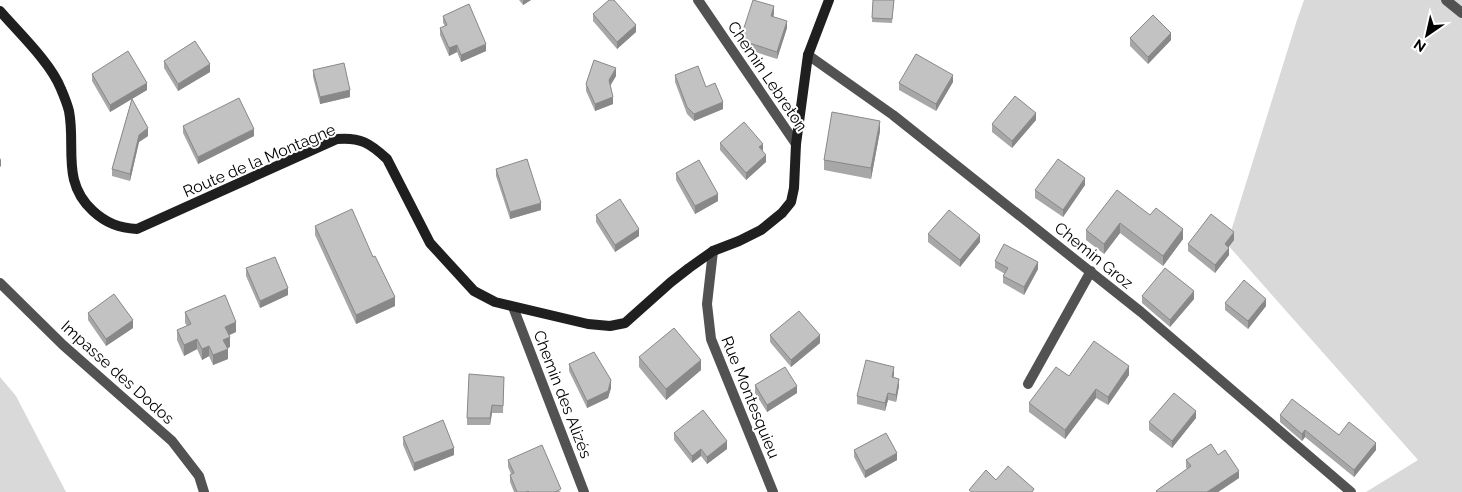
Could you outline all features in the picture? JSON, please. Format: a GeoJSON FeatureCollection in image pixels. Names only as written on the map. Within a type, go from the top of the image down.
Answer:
{"type":"FeatureCollection","features":[{"type":"Feature","properties":{"kind":"main road","name":"Route de la Montagne"},"geometry":{"type":"LineString","coordinates":[[0,11],[47,65],[60,87],[69,110],[73,174],[77,192],[87,206],[109,224],[137,229],[337,140],[351,138],[365,142],[377,149],[387,159],[430,243],[474,291],[496,302],[513,307],[588,324],[610,326],[625,323],[671,282],[713,252],[762,230],[782,213],[791,202],[794,188],[796,144],[808,55],[829,0]]}},
{"type":"Feature","properties":{"kind":"street","name":"Chemin Lebreton"},"geometry":{"type":"LineString","coordinates":[[698,0],[796,144]]}},
{"type":"Feature","properties":{"kind":"street"},"geometry":{"type":"LineString","coordinates":[[1446,0],[1462,13]]}},
{"type":"Feature","properties":{"kind":"street","name":"Chemin Groz"},"geometry":{"type":"LineString","coordinates":[[808,55],[893,115],[1091,271],[1350,492]]}},
{"type":"Feature","properties":{"kind":"street","name":"Rue Montesquieu"},"geometry":{"type":"LineString","coordinates":[[713,252],[707,304],[711,339],[773,492]]}},
{"type":"Feature","properties":{"kind":"street"},"geometry":{"type":"LineString","coordinates":[[1028,384],[1091,271]]}},
{"type":"Feature","properties":{"kind":"street","name":"Impasse des Dodos"},"geometry":{"type":"LineString","coordinates":[[0,283],[63,345],[172,441],[199,476],[204,492]]}},
{"type":"Feature","properties":{"kind":"street","name":"Chemin des Alizés"},"geometry":{"type":"LineString","coordinates":[[513,307],[584,492]]}},
{"type":"Feature","properties":{"kind":"shaded area"},"geometry":{"type":"Polygon","coordinates":[[[1304,0],[1462,0],[1462,492],[1366,492],[1418,460],[1227,244],[1304,0]]]}},
{"type":"Feature","properties":{"kind":"shaded area"},"geometry":{"type":"Polygon","coordinates":[[[0,377],[16,396],[66,492],[0,492],[0,377]]]}},
{"type":"Feature","properties":{"kind":"building"},"geometry":{"type":"Polygon","coordinates":[[[609,0],[614,0],[636,25],[617,42],[593,14],[609,0]]]}},
{"type":"Feature","properties":{"kind":"building"},"geometry":{"type":"Polygon","coordinates":[[[753,0],[774,6],[771,16],[787,21],[777,52],[740,40],[753,0]]]}},
{"type":"Feature","properties":{"kind":"building"},"geometry":{"type":"Polygon","coordinates":[[[873,0],[894,0],[892,19],[872,18],[873,0]]]}},
{"type":"Feature","properties":{"kind":"building"},"geometry":{"type":"Polygon","coordinates":[[[469,4],[486,44],[461,55],[457,45],[449,48],[440,28],[447,25],[443,16],[469,4]]]}},
{"type":"Feature","properties":{"kind":"building"},"geometry":{"type":"Polygon","coordinates":[[[1153,15],[1171,33],[1148,57],[1130,38],[1153,15]]]}},
{"type":"Feature","properties":{"kind":"building"},"geometry":{"type":"Polygon","coordinates":[[[195,41],[210,64],[178,84],[164,61],[195,41]]]}},
{"type":"Feature","properties":{"kind":"building"},"geometry":{"type":"Polygon","coordinates":[[[128,51],[147,83],[110,105],[92,74],[128,51]]]}},
{"type":"Feature","properties":{"kind":"building"},"geometry":{"type":"Polygon","coordinates":[[[916,54],[953,75],[936,104],[899,83],[916,54]]]}},
{"type":"Feature","properties":{"kind":"building"},"geometry":{"type":"Polygon","coordinates":[[[594,60],[616,68],[609,80],[613,97],[595,104],[586,84],[594,60]]]}},
{"type":"Feature","properties":{"kind":"building"},"geometry":{"type":"Polygon","coordinates":[[[344,63],[350,90],[320,97],[313,70],[344,63]]]}},
{"type":"Feature","properties":{"kind":"building"},"geometry":{"type":"Polygon","coordinates":[[[698,66],[706,87],[715,83],[723,102],[694,114],[687,107],[675,75],[698,66]]]}},
{"type":"Feature","properties":{"kind":"building"},"geometry":{"type":"Polygon","coordinates":[[[1015,96],[1036,113],[1012,141],[992,124],[1015,96]]]}},
{"type":"Feature","properties":{"kind":"building"},"geometry":{"type":"Polygon","coordinates":[[[239,98],[254,129],[198,157],[183,126],[239,98]]]}},
{"type":"Feature","properties":{"kind":"building"},"geometry":{"type":"Polygon","coordinates":[[[132,99],[148,128],[139,135],[130,174],[112,169],[132,99]]]}},
{"type":"Feature","properties":{"kind":"building"},"geometry":{"type":"Polygon","coordinates":[[[832,112],[880,121],[871,168],[824,160],[832,112]]]}},
{"type":"Feature","properties":{"kind":"building"},"geometry":{"type":"Polygon","coordinates":[[[744,122],[763,144],[759,147],[766,155],[746,173],[720,143],[744,122]]]}},
{"type":"Feature","properties":{"kind":"building"},"geometry":{"type":"Polygon","coordinates":[[[527,159],[541,203],[510,212],[496,169],[527,159]]]}},
{"type":"Feature","properties":{"kind":"building"},"geometry":{"type":"Polygon","coordinates":[[[1058,159],[1085,178],[1063,210],[1035,190],[1058,159]]]}},
{"type":"Feature","properties":{"kind":"building"},"geometry":{"type":"Polygon","coordinates":[[[699,160],[718,194],[695,206],[676,173],[699,160]]]}},
{"type":"Feature","properties":{"kind":"building"},"geometry":{"type":"Polygon","coordinates":[[[1117,190],[1150,215],[1156,208],[1183,229],[1163,256],[1120,223],[1104,244],[1086,230],[1117,190]]]}},
{"type":"Feature","properties":{"kind":"building"},"geometry":{"type":"Polygon","coordinates":[[[620,199],[639,229],[615,245],[596,215],[620,199]]]}},
{"type":"Feature","properties":{"kind":"building"},"geometry":{"type":"Polygon","coordinates":[[[352,209],[373,257],[375,256],[395,297],[356,315],[315,226],[352,209]]]}},
{"type":"Feature","properties":{"kind":"building"},"geometry":{"type":"Polygon","coordinates":[[[949,210],[980,235],[960,260],[928,234],[949,210]]]}},
{"type":"Feature","properties":{"kind":"building"},"geometry":{"type":"Polygon","coordinates":[[[1211,214],[1234,232],[1225,244],[1229,248],[1215,265],[1188,244],[1211,214]]]}},
{"type":"Feature","properties":{"kind":"building"},"geometry":{"type":"Polygon","coordinates":[[[1004,244],[1038,262],[1024,287],[1003,276],[1008,268],[995,261],[1004,244]]]}},
{"type":"Feature","properties":{"kind":"building"},"geometry":{"type":"Polygon","coordinates":[[[275,257],[288,288],[260,301],[246,268],[275,257]]]}},
{"type":"Feature","properties":{"kind":"building"},"geometry":{"type":"Polygon","coordinates":[[[1165,268],[1194,291],[1170,320],[1142,296],[1165,268]]]}},
{"type":"Feature","properties":{"kind":"building"},"geometry":{"type":"Polygon","coordinates":[[[1244,280],[1266,299],[1248,321],[1225,303],[1244,280]]]}},
{"type":"Feature","properties":{"kind":"building"},"geometry":{"type":"Polygon","coordinates":[[[114,294],[133,320],[106,339],[88,313],[114,294]]]}},
{"type":"Feature","properties":{"kind":"building"},"geometry":{"type":"Polygon","coordinates":[[[225,295],[236,322],[225,327],[230,337],[223,340],[228,349],[213,355],[209,346],[202,349],[197,339],[184,345],[177,330],[191,324],[185,312],[225,295]]]}},
{"type":"Feature","properties":{"kind":"building"},"geometry":{"type":"Polygon","coordinates":[[[799,311],[820,335],[791,360],[770,335],[799,311]]]}},
{"type":"Feature","properties":{"kind":"building"},"geometry":{"type":"Polygon","coordinates":[[[674,328],[701,360],[666,389],[639,357],[674,328]]]}},
{"type":"Feature","properties":{"kind":"building"},"geometry":{"type":"Polygon","coordinates":[[[1094,341],[1129,366],[1108,397],[1096,389],[1065,430],[1029,403],[1056,367],[1069,376],[1094,341]]]}},
{"type":"Feature","properties":{"kind":"building"},"geometry":{"type":"Polygon","coordinates":[[[594,352],[611,380],[608,391],[587,401],[569,364],[594,352]]]}},
{"type":"Feature","properties":{"kind":"building"},"geometry":{"type":"Polygon","coordinates":[[[866,360],[894,367],[892,377],[899,379],[896,395],[888,393],[885,403],[857,396],[866,360]]]}},
{"type":"Feature","properties":{"kind":"building"},"geometry":{"type":"Polygon","coordinates":[[[785,367],[797,386],[767,405],[755,385],[785,367]]]}},
{"type":"Feature","properties":{"kind":"building"},"geometry":{"type":"Polygon","coordinates":[[[469,374],[504,377],[503,406],[492,405],[490,418],[467,418],[469,374]]]}},
{"type":"Feature","properties":{"kind":"building"},"geometry":{"type":"Polygon","coordinates":[[[1174,393],[1196,411],[1172,441],[1149,422],[1174,393]]]}},
{"type":"Feature","properties":{"kind":"building"},"geometry":{"type":"Polygon","coordinates":[[[1292,399],[1339,435],[1349,422],[1376,443],[1354,470],[1305,430],[1302,434],[1280,415],[1292,399]]]}},
{"type":"Feature","properties":{"kind":"building"},"geometry":{"type":"Polygon","coordinates":[[[703,410],[727,441],[707,457],[701,449],[692,456],[674,433],[703,410]]]}},
{"type":"Feature","properties":{"kind":"building"},"geometry":{"type":"Polygon","coordinates":[[[443,420],[454,448],[414,463],[403,437],[443,420]]]}},
{"type":"Feature","properties":{"kind":"building"},"geometry":{"type":"Polygon","coordinates":[[[886,433],[897,453],[865,471],[854,450],[886,433]]]}},
{"type":"Feature","properties":{"kind":"building"},"geometry":{"type":"Polygon","coordinates":[[[1211,444],[1218,455],[1225,450],[1239,471],[1207,492],[1156,491],[1191,466],[1186,460],[1211,444]]]}},
{"type":"Feature","properties":{"kind":"building"},"geometry":{"type":"Polygon","coordinates":[[[542,445],[561,489],[555,492],[517,492],[510,475],[514,473],[508,460],[542,445]]]}},
{"type":"Feature","properties":{"kind":"building"},"geometry":{"type":"Polygon","coordinates":[[[1008,466],[1034,489],[1032,492],[972,492],[969,490],[986,470],[996,480],[1008,466]]]}}]}
